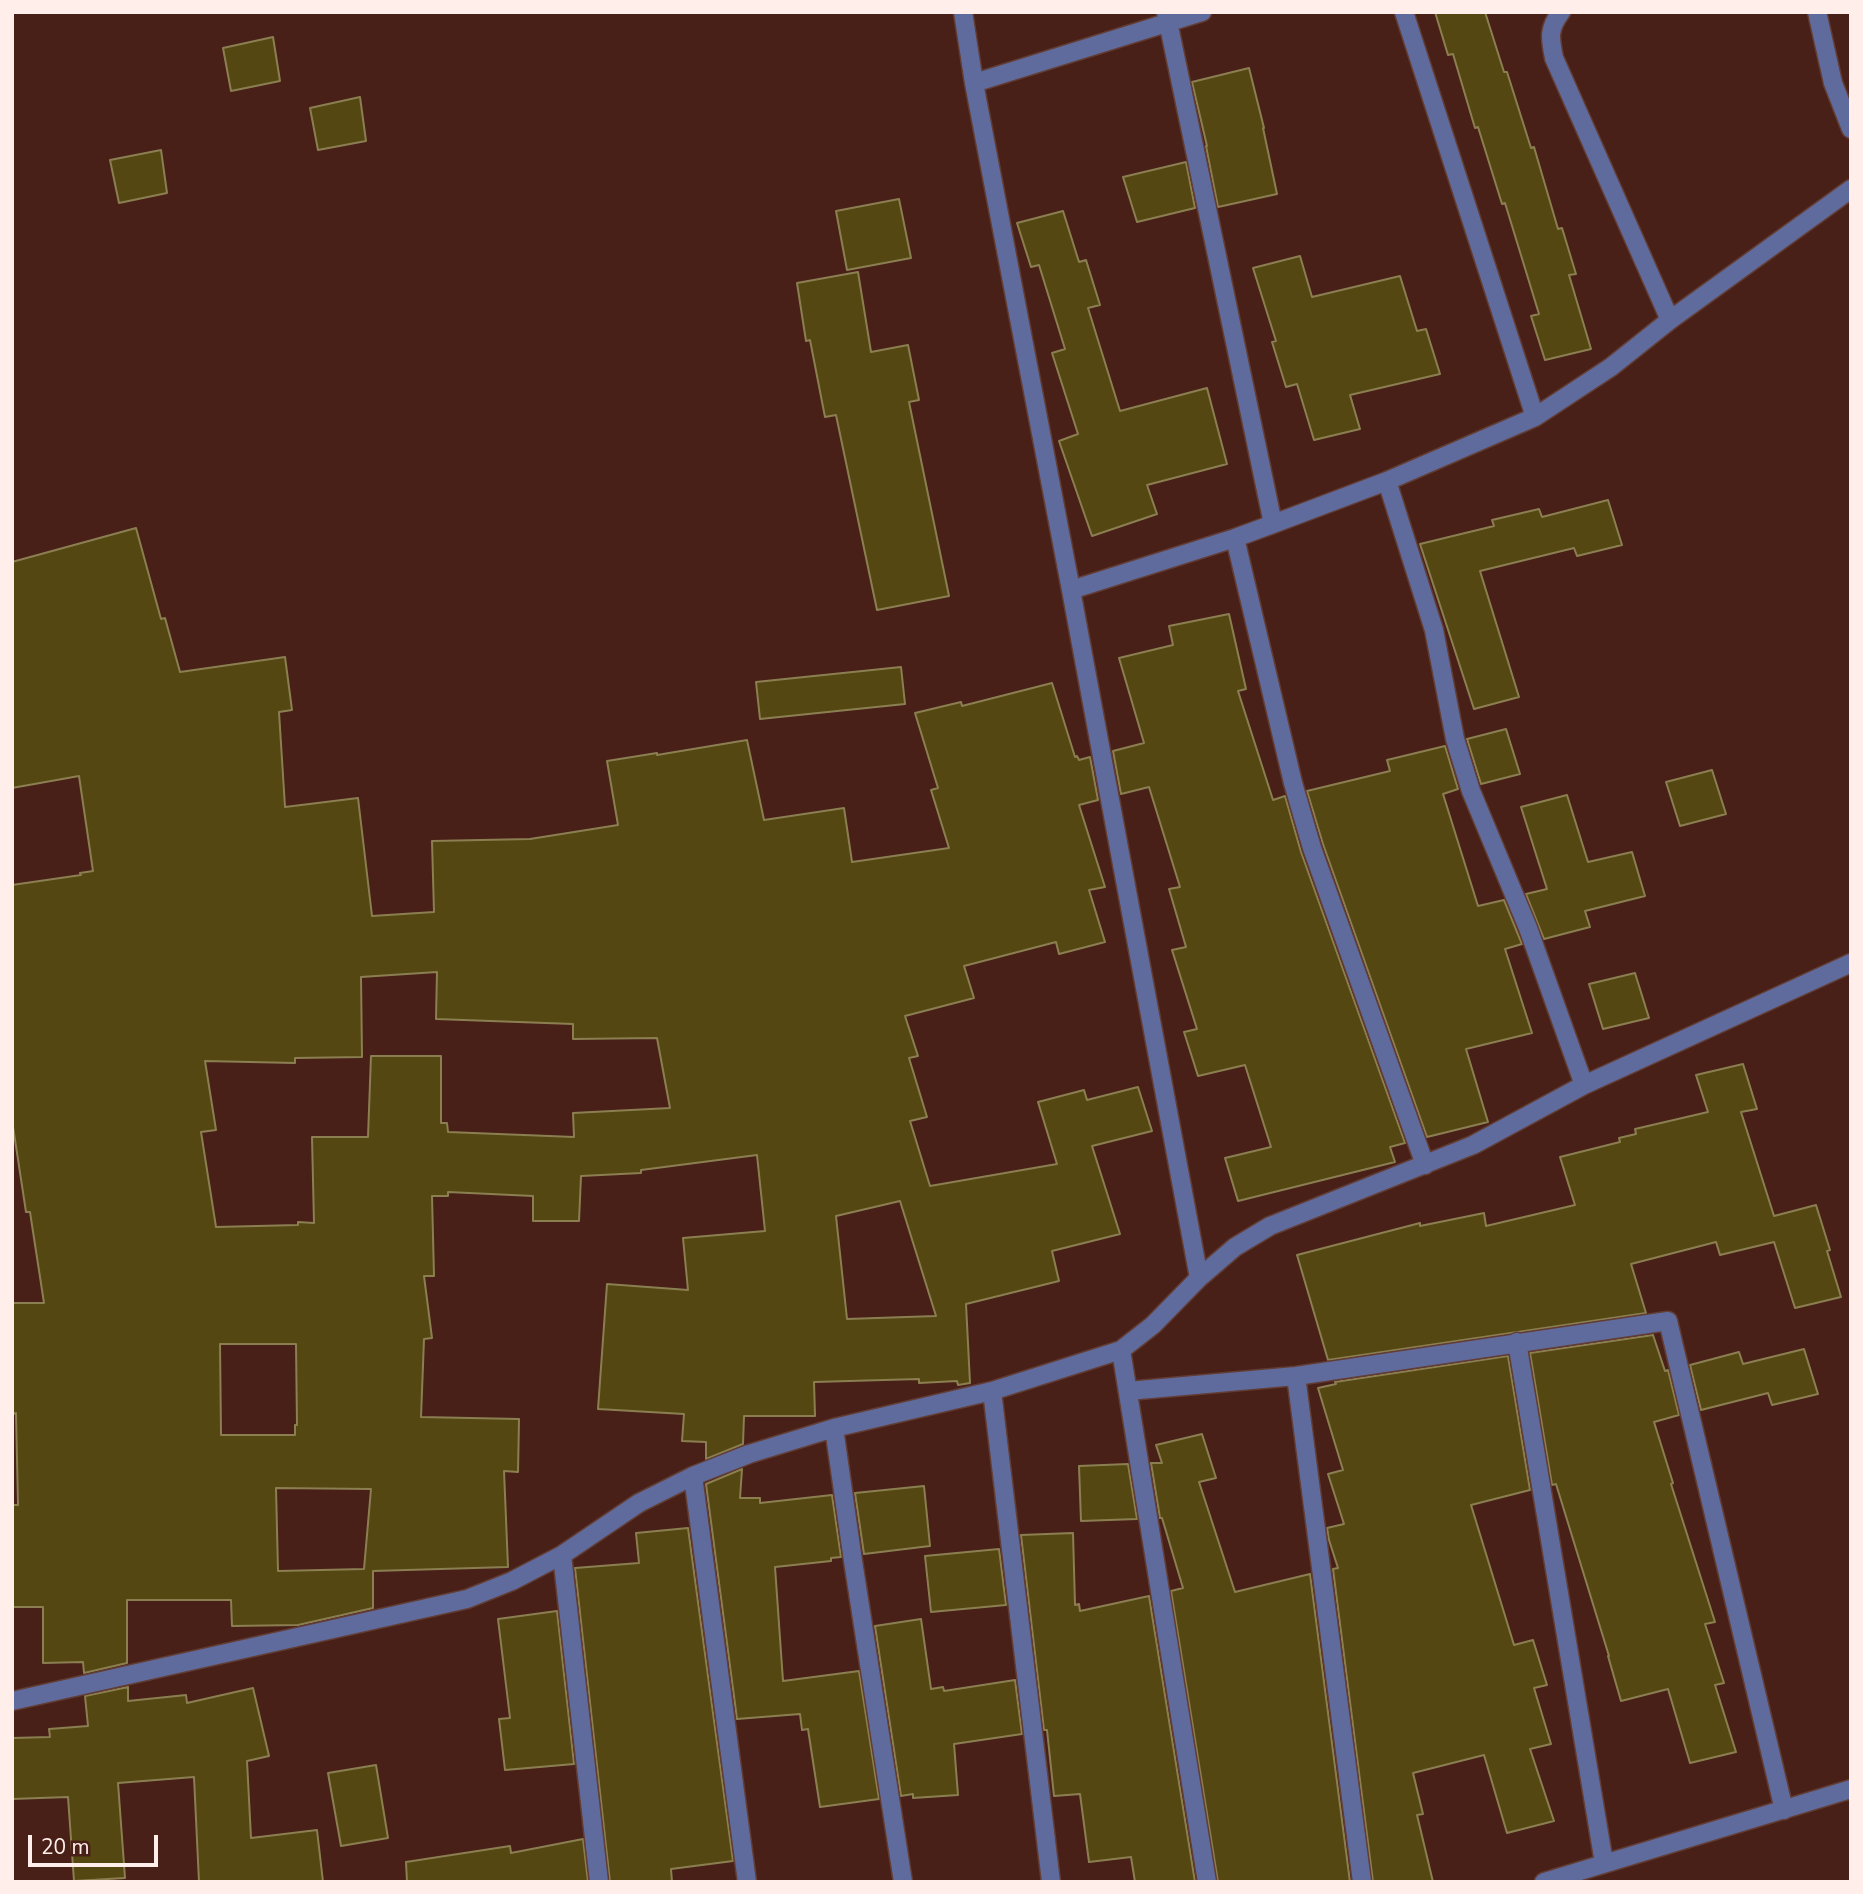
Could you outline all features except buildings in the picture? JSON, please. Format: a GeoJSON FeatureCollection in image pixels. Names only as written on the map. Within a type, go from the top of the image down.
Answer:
{"type":"FeatureCollection","features":[{"type":"Feature","properties":{"kind":"street"},"geometry":{"type":"LineString","coordinates":[[963,12],[974,83],[1199,1278]]}},
{"type":"Feature","properties":{"kind":"street"},"geometry":{"type":"LineString","coordinates":[[974,83],[1167,18],[1202,12]]}},
{"type":"Feature","properties":{"kind":"street"},"geometry":{"type":"LineString","coordinates":[[1404,12],[1535,417]]}},
{"type":"Feature","properties":{"kind":"street"},"geometry":{"type":"LineString","coordinates":[[1561,12],[1553,22],[1550,37],[1554,58],[1670,320]]}},
{"type":"Feature","properties":{"kind":"street"},"geometry":{"type":"LineString","coordinates":[[1817,12],[1833,83],[1851,129]]}},
{"type":"Feature","properties":{"kind":"street"},"geometry":{"type":"LineString","coordinates":[[1167,18],[1273,524]]}},
{"type":"Feature","properties":{"kind":"street"},"geometry":{"type":"LineString","coordinates":[[1071,590],[1273,524],[1387,481],[1535,417],[1611,367],[1670,320],[1851,189]]}},
{"type":"Feature","properties":{"kind":"street"},"geometry":{"type":"LineString","coordinates":[[1387,481],[1434,630],[1455,739],[1471,791],[1528,928],[1584,1085]]}},
{"type":"Feature","properties":{"kind":"street"},"geometry":{"type":"LineString","coordinates":[[1235,538],[1293,783],[1308,835],[1425,1165]]}},
{"type":"Feature","properties":{"kind":"street"},"geometry":{"type":"LineString","coordinates":[[12,1701],[467,1599],[512,1581],[562,1555],[639,1503],[693,1476],[749,1454],[834,1428],[992,1391],[1121,1350],[1153,1325],[1199,1278],[1235,1247],[1270,1226],[1473,1145],[1584,1085],[1851,963]]}},
{"type":"Feature","properties":{"kind":"street"},"geometry":{"type":"LineString","coordinates":[[1128,1391],[1296,1376],[1668,1321],[1784,1810]]}},
{"type":"Feature","properties":{"kind":"street"},"geometry":{"type":"LineString","coordinates":[[1517,1342],[1604,1864]]}},
{"type":"Feature","properties":{"kind":"street"},"geometry":{"type":"LineString","coordinates":[[1121,1350],[1207,1882]]}},
{"type":"Feature","properties":{"kind":"street"},"geometry":{"type":"LineString","coordinates":[[1296,1376],[1362,1882]]}},
{"type":"Feature","properties":{"kind":"street"},"geometry":{"type":"LineString","coordinates":[[992,1391],[1051,1882]]}},
{"type":"Feature","properties":{"kind":"street"},"geometry":{"type":"LineString","coordinates":[[834,1428],[903,1882]]}},
{"type":"Feature","properties":{"kind":"street"},"geometry":{"type":"LineString","coordinates":[[693,1476],[747,1882]]}},
{"type":"Feature","properties":{"kind":"street"},"geometry":{"type":"LineString","coordinates":[[562,1555],[599,1882]]}},
{"type":"Feature","properties":{"kind":"street"},"geometry":{"type":"LineString","coordinates":[[1544,1882],[1851,1789]]}}]}
